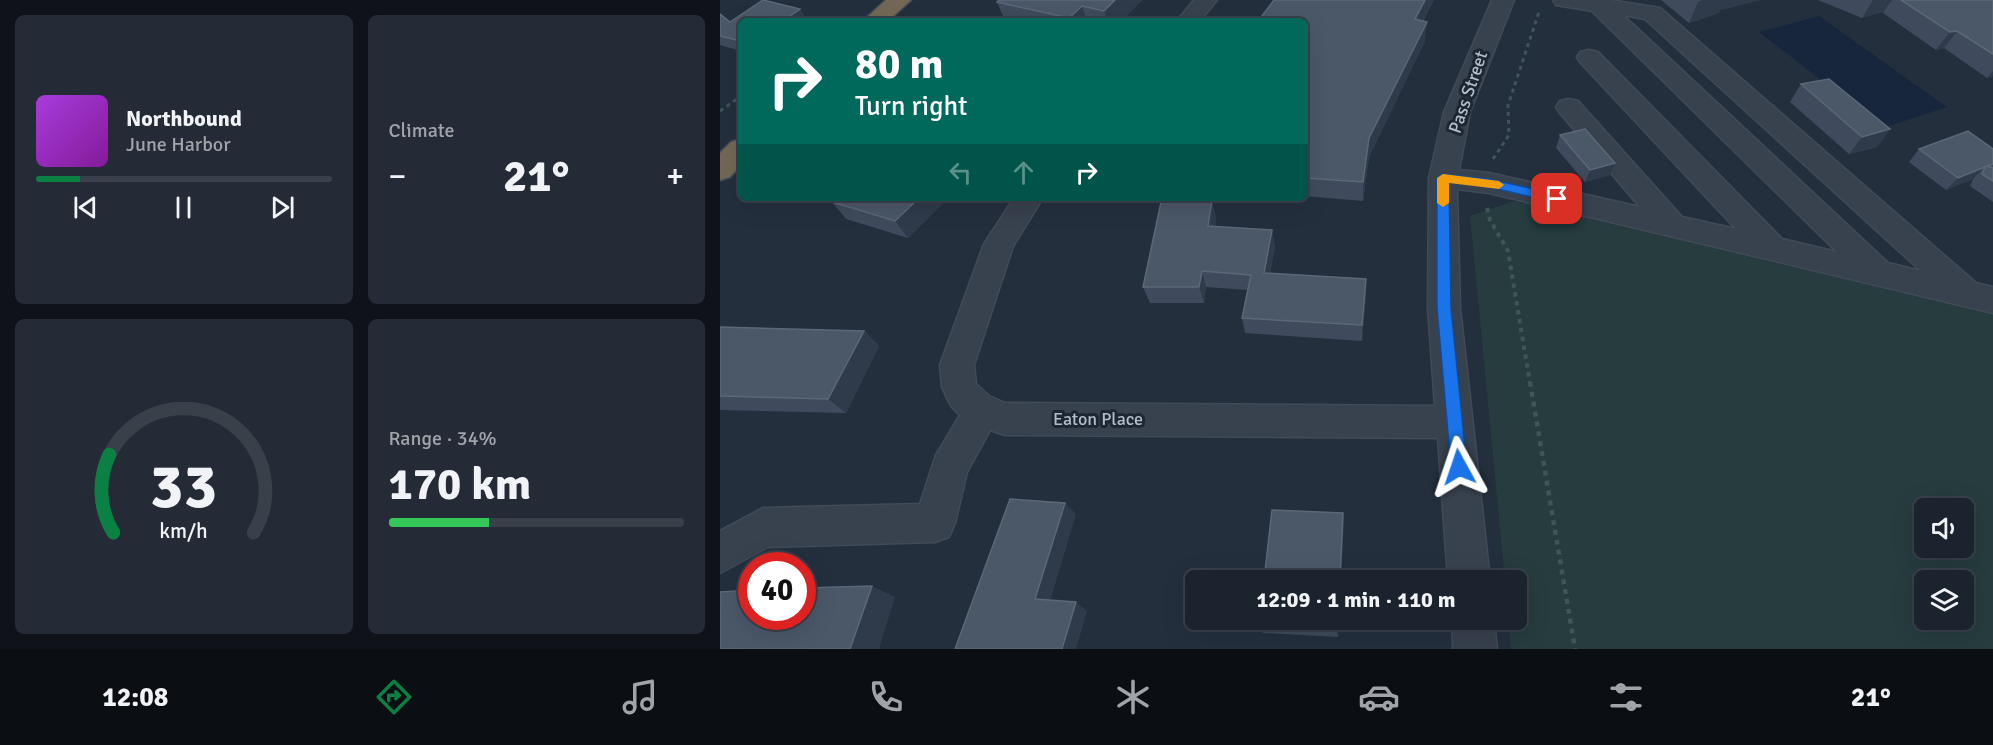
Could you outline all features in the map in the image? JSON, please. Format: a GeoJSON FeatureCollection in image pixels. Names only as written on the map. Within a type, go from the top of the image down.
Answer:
{"type":"FeatureCollection","features":[{"type":"Feature","properties":{"kind":"highway"},"geometry":{"type":"LineString","coordinates":[[878,18],[900,0]]}},
{"type":"Feature","properties":{"kind":"highway"},"geometry":{"type":"LineString","coordinates":[[896,18],[918,0]]}},
{"type":"Feature","properties":{"kind":"highway"},"geometry":{"type":"LineString","coordinates":[[720,144],[738,129]]}},
{"type":"Feature","properties":{"kind":"highway"},"geometry":{"type":"LineString","coordinates":[[720,170],[738,151]]}},
{"type":"Feature","properties":{"kind":"street"},"geometry":{"type":"LineString","coordinates":[[1191,18],[1206,0]]}},
{"type":"Feature","properties":{"kind":"street","name":"Pass Street"},"geometry":{"type":"LineString","coordinates":[[1468,570],[1444,308],[1443,178],[1457,112],[1503,0]]}},
{"type":"Feature","properties":{"kind":"street"},"geometry":{"type":"LineString","coordinates":[[1554,1],[1652,13],[1980,297]]}},
{"type":"Feature","properties":{"kind":"street"},"geometry":{"type":"LineString","coordinates":[[1601,7],[1880,275]]}},
{"type":"Feature","properties":{"kind":"street"},"geometry":{"type":"LineString","coordinates":[[1589,57],[1772,248]]}},
{"type":"Feature","properties":{"kind":"street"},"geometry":{"type":"LineString","coordinates":[[1569,107],[1672,225]]}},
{"type":"Feature","properties":{"kind":"street"},"geometry":{"type":"LineString","coordinates":[[1443,178],[1489,183],[1980,297]]}},
{"type":"Feature","properties":{"kind":"street"},"geometry":{"type":"LineString","coordinates":[[720,553],[764,528],[935,523],[949,468],[981,411],[965,398],[956,381],[957,364],[999,244],[1027,201]]}},
{"type":"Feature","properties":{"kind":"street","name":"Eaton Place"},"geometry":{"type":"LineString","coordinates":[[981,411],[1005,419],[1455,422]]}},
{"type":"Feature","properties":{"kind":"street"},"geometry":{"type":"LineString","coordinates":[[1474,630],[1475,649]]}},
{"type":"Feature","properties":{"kind":"path"},"geometry":{"type":"LineString","coordinates":[[1491,169],[1493,160],[1509,135],[1508,105],[1554,1]]}},
{"type":"Feature","properties":{"kind":"path"},"geometry":{"type":"LineString","coordinates":[[720,111],[738,98]]}},
{"type":"Feature","properties":{"kind":"path"},"geometry":{"type":"LineString","coordinates":[[1486,206],[1487,217],[1505,242],[1508,251],[1575,649]]}},
{"type":"Feature","properties":{"kind":"green space"},"geometry":{"type":"Polygon","coordinates":[[[1514,201],[1993,314],[1993,649],[1511,649],[1509,630],[1527,630],[1527,570],[1504,570],[1470,216],[1514,201]]]}},
{"type":"Feature","properties":{"kind":"water"},"geometry":{"type":"Polygon","coordinates":[[[1819,16],[1947,107],[1883,128],[1759,32],[1819,16]]]}},
{"type":"Feature","properties":{"kind":"building"},"geometry":{"type":"Polygon","coordinates":[[[763,0],[800,9],[787,18],[738,18],[738,40],[720,36],[720,14],[730,22],[763,0]]]}},
{"type":"Feature","properties":{"kind":"building"},"geometry":{"type":"Polygon","coordinates":[[[999,0],[1115,0],[1104,11],[1082,6],[1069,18],[997,2],[999,0]]]}},
{"type":"Feature","properties":{"kind":"building"},"geometry":{"type":"Polygon","coordinates":[[[1274,0],[1425,0],[1415,19],[1427,22],[1369,138],[1363,182],[1308,178],[1308,18],[1260,18],[1274,0]]]}},
{"type":"Feature","properties":{"kind":"building"},"geometry":{"type":"Polygon","coordinates":[[[1901,0],[1993,0],[1993,54],[1957,31],[1950,32],[1901,0]]]}},
{"type":"Feature","properties":{"kind":"building"},"geometry":{"type":"Polygon","coordinates":[[[1829,79],[1890,129],[1862,137],[1801,84],[1829,79]]]}},
{"type":"Feature","properties":{"kind":"building"},"geometry":{"type":"Polygon","coordinates":[[[1585,129],[1615,163],[1590,170],[1560,135],[1585,129]]]}},
{"type":"Feature","properties":{"kind":"building"},"geometry":{"type":"Polygon","coordinates":[[[1968,131],[1993,149],[1993,164],[1987,166],[1993,168],[1993,181],[1982,174],[1985,167],[1958,178],[1919,149],[1968,131]]]}},
{"type":"Feature","properties":{"kind":"building"},"geometry":{"type":"Polygon","coordinates":[[[833,201],[916,201],[895,221],[833,201]]]}},
{"type":"Feature","properties":{"kind":"building"},"geometry":{"type":"Polygon","coordinates":[[[1212,201],[1208,226],[1272,230],[1264,273],[1366,279],[1362,325],[1242,318],[1251,275],[1202,271],[1199,287],[1143,287],[1161,202],[1212,201]]]}},
{"type":"Feature","properties":{"kind":"building"},"geometry":{"type":"Polygon","coordinates":[[[720,327],[864,331],[828,399],[720,396],[720,327]]]}},
{"type":"Feature","properties":{"kind":"building"},"geometry":{"type":"Polygon","coordinates":[[[1010,499],[1065,503],[1035,599],[1076,602],[1062,649],[955,649],[1010,499]]]}},
{"type":"Feature","properties":{"kind":"building"},"geometry":{"type":"Polygon","coordinates":[[[1272,510],[1343,513],[1340,570],[1265,570],[1272,510]]]}},
{"type":"Feature","properties":{"kind":"building"},"geometry":{"type":"Polygon","coordinates":[[[872,586],[850,649],[720,649],[720,592],[738,591],[738,630],[816,630],[816,588],[872,586]]]}},
{"type":"Feature","properties":{"kind":"slow traffic"},"geometry":{"type":"LineString","coordinates":[[1443,203],[1443,178],[1499,185]]}},
{"type":"Feature","properties":{"kind":"route"},"geometry":{"type":"LineString","coordinates":[[1459,467],[1444,308],[1443,178],[1489,183],[1557,199]]}}]}
